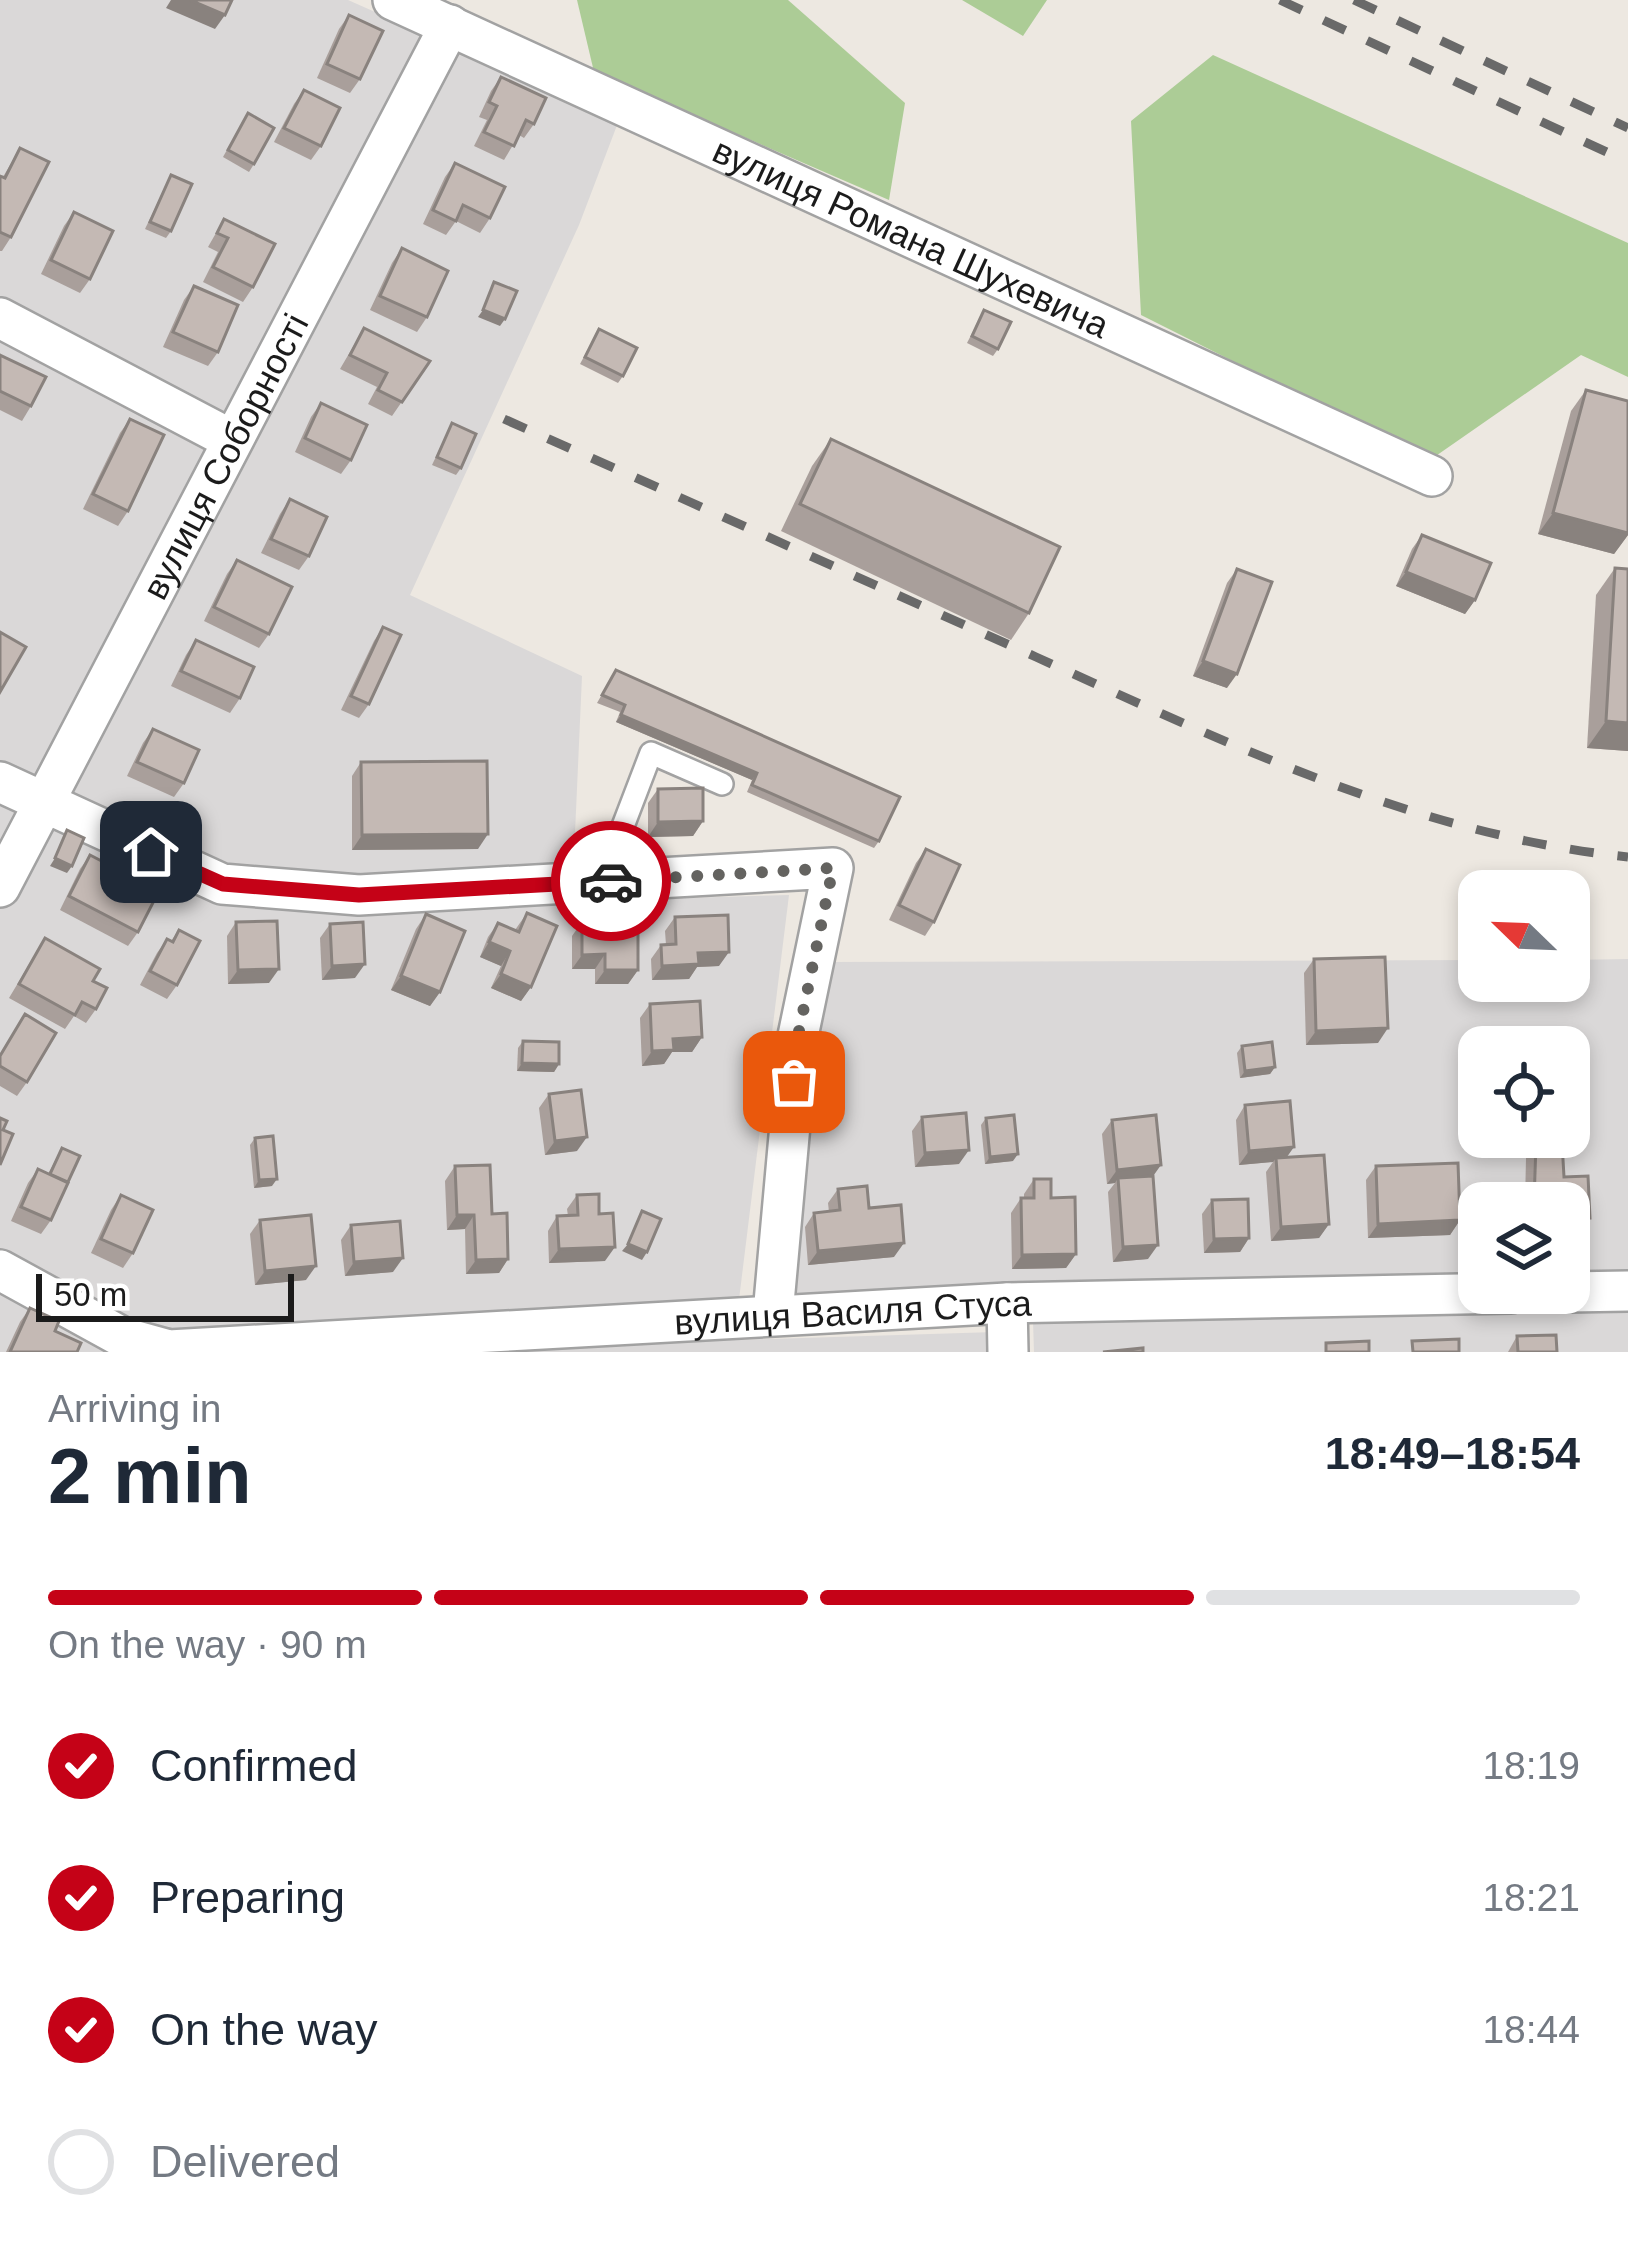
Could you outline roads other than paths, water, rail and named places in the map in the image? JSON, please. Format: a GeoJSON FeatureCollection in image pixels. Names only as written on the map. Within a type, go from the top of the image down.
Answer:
{"type":"FeatureCollection","features":[{"type":"Feature","properties":{"kind":"street","name":"вулиця Романа Шухевича"},"geometry":{"type":"LineString","coordinates":[[393,0],[1432,476]]}},
{"type":"Feature","properties":{"kind":"street","name":"вулиця Соборності"},"geometry":{"type":"LineString","coordinates":[[0,887],[450,25]]}},
{"type":"Feature","properties":{"kind":"street"},"geometry":{"type":"LineString","coordinates":[[0,318],[232,440]]}},
{"type":"Feature","properties":{"kind":"street"},"geometry":{"type":"LineString","coordinates":[[0,782],[223,884],[359,895],[833,868],[798,1036],[773,1313]]}},
{"type":"Feature","properties":{"kind":"street","name":"вулиця Василя Стуса"},"geometry":{"type":"LineString","coordinates":[[0,1270],[118,1345],[169,1350],[773,1313],[1458,1294]]}},
{"type":"Feature","properties":{"kind":"street"},"geometry":{"type":"LineString","coordinates":[[1590,1292],[1628,1291]]}},
{"type":"Feature","properties":{"kind":"street"},"geometry":{"type":"LineString","coordinates":[[1007,1303],[1008,1352]]}},
{"type":"Feature","properties":{"kind":"lane"},"geometry":{"type":"LineString","coordinates":[[590,882],[620,834],[651,753],[722,784]]}},
{"type":"Feature","properties":{"kind":"railway"},"geometry":{"type":"LineString","coordinates":[[1280,0],[1628,162]]}},
{"type":"Feature","properties":{"kind":"railway"},"geometry":{"type":"LineString","coordinates":[[1354,0],[1628,128]]}},
{"type":"Feature","properties":{"kind":"railway"},"geometry":{"type":"LineString","coordinates":[[504,419],[1179,721],[1324,781],[1473,829],[1628,857]]}}]}
